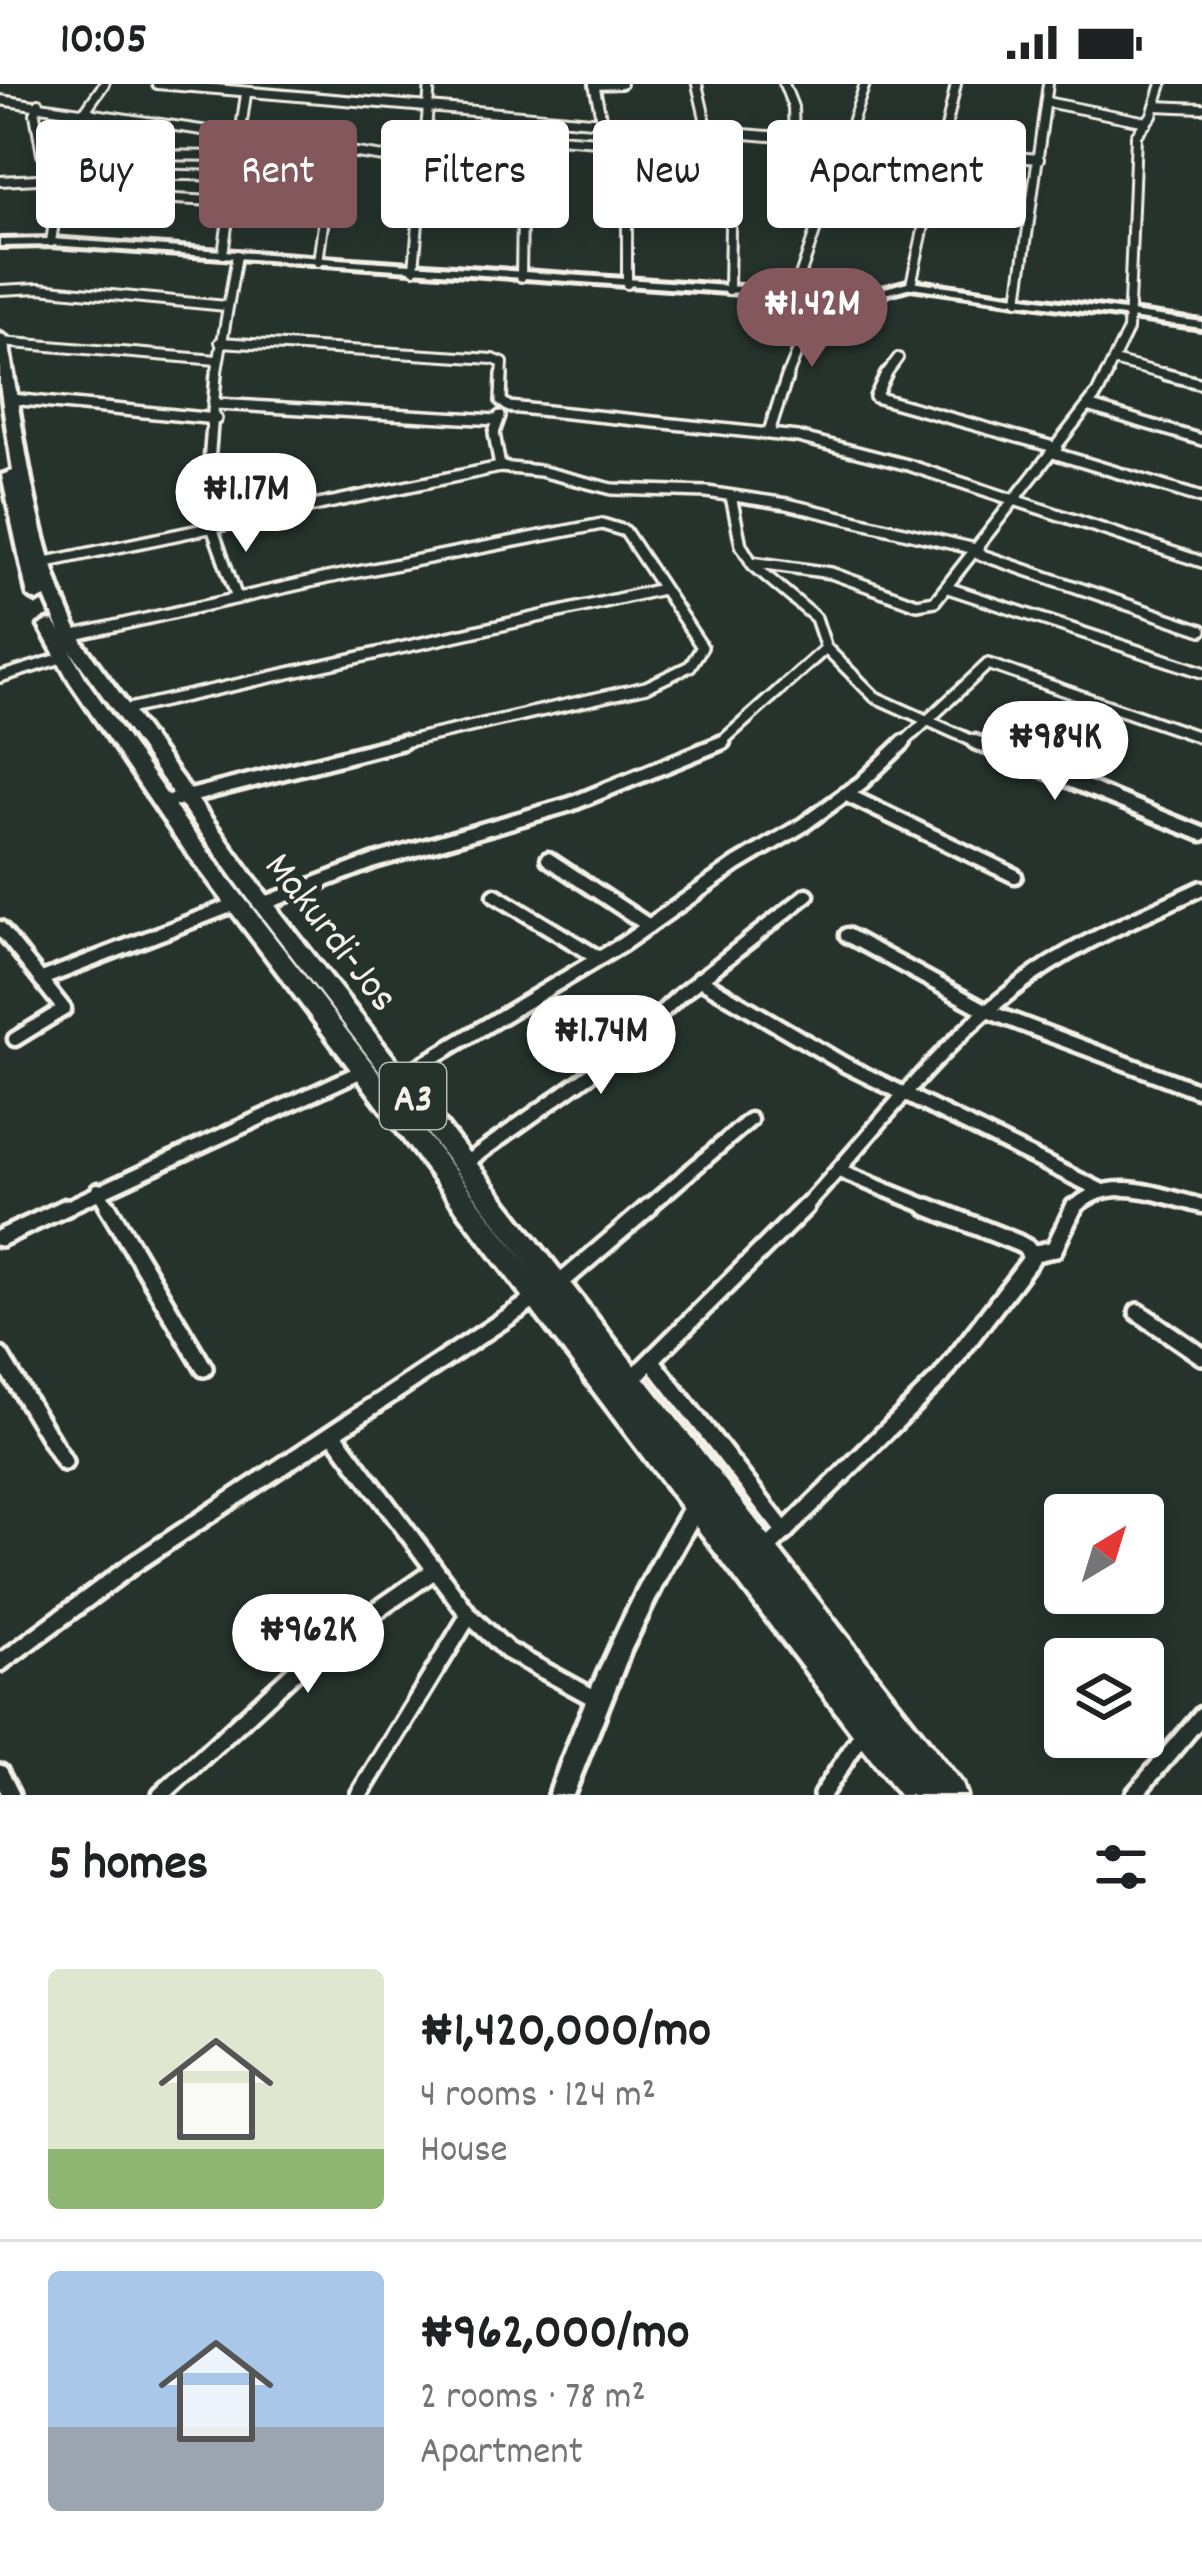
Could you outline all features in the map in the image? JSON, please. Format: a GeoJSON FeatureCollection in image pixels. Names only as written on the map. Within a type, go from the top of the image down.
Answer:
{"type":"FeatureCollection","features":[{"type":"Feature","properties":{"kind":"highway","name":"Makurdi-Jos"},"geometry":{"type":"LineString","coordinates":[[0,340],[27,567],[47,623],[120,711],[236,904],[364,1070],[548,1291],[704,1493],[764,1552],[951,1795]]}},
{"type":"Feature","properties":{"kind":"highway","name":"Makurdi-Jos"},"geometry":{"type":"LineString","coordinates":[[6,407],[42,563],[68,647],[173,800],[263,904],[464,1164],[548,1291],[630,1381],[918,1795]]}},
{"type":"Feature","properties":{"kind":"street"},"geometry":{"type":"LineString","coordinates":[[23,101],[28,84]]}},
{"type":"Feature","properties":{"kind":"street"},"geometry":{"type":"LineString","coordinates":[[88,120],[104,84]]}},
{"type":"Feature","properties":{"kind":"street"},"geometry":{"type":"LineString","coordinates":[[157,84],[593,122]]}},
{"type":"Feature","properties":{"kind":"street"},"geometry":{"type":"LineString","coordinates":[[427,120],[430,84]]}},
{"type":"Feature","properties":{"kind":"street"},"geometry":{"type":"LineString","coordinates":[[605,120],[594,85],[621,84]]}},
{"type":"Feature","properties":{"kind":"street"},"geometry":{"type":"LineString","coordinates":[[697,84],[703,120]]}},
{"type":"Feature","properties":{"kind":"street"},"geometry":{"type":"LineString","coordinates":[[784,84],[793,120]]}},
{"type":"Feature","properties":{"kind":"street"},"geometry":{"type":"LineString","coordinates":[[853,120],[865,84]]}},
{"type":"Feature","properties":{"kind":"street"},"geometry":{"type":"LineString","coordinates":[[947,120],[956,84]]}},
{"type":"Feature","properties":{"kind":"street"},"geometry":{"type":"LineString","coordinates":[[1018,300],[1048,84]]}},
{"type":"Feature","properties":{"kind":"street"},"geometry":{"type":"LineString","coordinates":[[752,562],[848,577],[917,604],[929,604],[948,588],[1088,406],[1114,361],[1131,316],[1136,135],[1151,114],[1162,84]]}},
{"type":"Feature","properties":{"kind":"street"},"geometry":{"type":"LineString","coordinates":[[241,120],[246,94]]}},
{"type":"Feature","properties":{"kind":"street"},"geometry":{"type":"LineString","coordinates":[[0,100],[199,128]]}},
{"type":"Feature","properties":{"kind":"street"},"geometry":{"type":"LineString","coordinates":[[1046,102],[1130,117],[1202,108]]}},
{"type":"Feature","properties":{"kind":"street"},"geometry":{"type":"LineString","coordinates":[[36,120],[39,104]]}},
{"type":"Feature","properties":{"kind":"street"},"geometry":{"type":"LineString","coordinates":[[521,277],[523,143],[543,137],[593,141]]}},
{"type":"Feature","properties":{"kind":"street"},"geometry":{"type":"LineString","coordinates":[[1026,158],[1039,159]]}},
{"type":"Feature","properties":{"kind":"street"},"geometry":{"type":"LineString","coordinates":[[0,181],[36,178]]}},
{"type":"Feature","properties":{"kind":"street"},"geometry":{"type":"LineString","coordinates":[[51,242],[53,228]]}},
{"type":"Feature","properties":{"kind":"street"},"geometry":{"type":"LineString","coordinates":[[232,228],[208,476],[212,527],[237,598]]}},
{"type":"Feature","properties":{"kind":"street"},"geometry":{"type":"LineString","coordinates":[[318,262],[323,228]]}},
{"type":"Feature","properties":{"kind":"street"},"geometry":{"type":"LineString","coordinates":[[414,269],[418,228]]}},
{"type":"Feature","properties":{"kind":"street"},"geometry":{"type":"LineString","coordinates":[[627,284],[628,228]]}},
{"type":"Feature","properties":{"kind":"street"},"geometry":{"type":"LineString","coordinates":[[729,290],[730,228]]}},
{"type":"Feature","properties":{"kind":"street"},"geometry":{"type":"LineString","coordinates":[[794,294],[816,228]]}},
{"type":"Feature","properties":{"kind":"street"},"geometry":{"type":"LineString","coordinates":[[911,284],[923,228]]}},
{"type":"Feature","properties":{"kind":"street"},"geometry":{"type":"LineString","coordinates":[[0,242],[820,296],[863,297],[911,284],[1202,325]]}},
{"type":"Feature","properties":{"kind":"street"},"geometry":{"type":"LineString","coordinates":[[0,290],[39,288],[226,305]]}},
{"type":"Feature","properties":{"kind":"street"},"geometry":{"type":"LineString","coordinates":[[769,432],[795,352],[820,296]]}},
{"type":"Feature","properties":{"kind":"street"},"geometry":{"type":"LineString","coordinates":[[0,340],[218,360]]}},
{"type":"Feature","properties":{"kind":"street"},"geometry":{"type":"LineString","coordinates":[[220,342],[489,358],[503,363],[501,401],[509,407],[769,432],[892,460],[1202,562]]}},
{"type":"Feature","properties":{"kind":"street"},"geometry":{"type":"LineString","coordinates":[[898,358],[876,388],[875,397],[1202,498]]}},
{"type":"Feature","properties":{"kind":"street"},"geometry":{"type":"LineString","coordinates":[[1114,361],[1202,383]]}},
{"type":"Feature","properties":{"kind":"street"},"geometry":{"type":"LineString","coordinates":[[216,404],[497,420]]}},
{"type":"Feature","properties":{"kind":"street"},"geometry":{"type":"LineString","coordinates":[[1088,406],[1202,440]]}},
{"type":"Feature","properties":{"kind":"street"},"geometry":{"type":"LineString","coordinates":[[6,407],[216,419]]}},
{"type":"Feature","properties":{"kind":"street"},"geometry":{"type":"LineString","coordinates":[[500,467],[497,420],[509,407]]}},
{"type":"Feature","properties":{"kind":"street"},"geometry":{"type":"LineString","coordinates":[[42,563],[500,467],[612,489],[731,496],[844,514],[978,552],[1202,631]]}},
{"type":"Feature","properties":{"kind":"street"},"geometry":{"type":"LineString","coordinates":[[731,496],[743,550],[762,574],[815,615],[826,630],[826,648],[875,697],[927,723],[1202,834]]}},
{"type":"Feature","properties":{"kind":"street"},"geometry":{"type":"LineString","coordinates":[[0,677],[68,647],[237,598],[602,524],[625,531],[696,634],[701,652],[690,665],[646,687],[173,800]]}},
{"type":"Feature","properties":{"kind":"street"},"geometry":{"type":"LineString","coordinates":[[762,574],[779,566]]}},
{"type":"Feature","properties":{"kind":"street"},"geometry":{"type":"LineString","coordinates":[[948,588],[1202,672]]}},
{"type":"Feature","properties":{"kind":"street"},"geometry":{"type":"LineString","coordinates":[[120,711],[662,590]]}},
{"type":"Feature","properties":{"kind":"street"},"geometry":{"type":"LineString","coordinates":[[263,904],[375,861],[571,804],[710,751],[738,732],[826,648]]}},
{"type":"Feature","properties":{"kind":"street"},"geometry":{"type":"LineString","coordinates":[[399,1078],[599,958],[845,794],[992,663],[1202,738]]}},
{"type":"Feature","properties":{"kind":"street"},"geometry":{"type":"LineString","coordinates":[[845,794],[1015,876]]}},
{"type":"Feature","properties":{"kind":"street"},"geometry":{"type":"LineString","coordinates":[[548,859],[649,926]]}},
{"type":"Feature","properties":{"kind":"street"},"geometry":{"type":"LineString","coordinates":[[630,1381],[838,1171],[901,1096],[987,1010],[1060,958],[1202,888]]}},
{"type":"Feature","properties":{"kind":"street"},"geometry":{"type":"LineString","coordinates":[[495,895],[599,958]]}},
{"type":"Feature","properties":{"kind":"street"},"geometry":{"type":"LineString","coordinates":[[464,1164],[613,1058],[699,979],[807,895]]}},
{"type":"Feature","properties":{"kind":"street"},"geometry":{"type":"LineString","coordinates":[[42,979],[236,904]]}},
{"type":"Feature","properties":{"kind":"street"},"geometry":{"type":"LineString","coordinates":[[0,928],[63,1011],[15,1039]]}},
{"type":"Feature","properties":{"kind":"street"},"geometry":{"type":"LineString","coordinates":[[847,934],[987,1010],[1202,1092]]}},
{"type":"Feature","properties":{"kind":"street"},"geometry":{"type":"LineString","coordinates":[[699,979],[736,1005],[901,1096],[1100,1190]]}},
{"type":"Feature","properties":{"kind":"street"},"geometry":{"type":"LineString","coordinates":[[0,1238],[364,1070]]}},
{"type":"Feature","properties":{"kind":"street"},"geometry":{"type":"LineString","coordinates":[[0,1663],[134,1564],[548,1291],[750,1120]]}},
{"type":"Feature","properties":{"kind":"street"},"geometry":{"type":"LineString","coordinates":[[838,1171],[1018,1243],[1031,1253],[1054,1249],[1076,1204],[1100,1190],[1118,1188],[1202,1206]]}},
{"type":"Feature","properties":{"kind":"street"},"geometry":{"type":"LineString","coordinates":[[98,1190],[204,1368]]}},
{"type":"Feature","properties":{"kind":"street"},"geometry":{"type":"LineString","coordinates":[[764,1552],[960,1354],[1029,1263],[1031,1253]]}},
{"type":"Feature","properties":{"kind":"street"},"geometry":{"type":"LineString","coordinates":[[1138,1312],[1202,1356]]}},
{"type":"Feature","properties":{"kind":"street"},"geometry":{"type":"LineString","coordinates":[[0,1356],[64,1462]]}},
{"type":"Feature","properties":{"kind":"street"},"geometry":{"type":"LineString","coordinates":[[652,1361],[785,1532]]}},
{"type":"Feature","properties":{"kind":"street"},"geometry":{"type":"LineString","coordinates":[[334,1434],[469,1615],[508,1651],[598,1700]]}},
{"type":"Feature","properties":{"kind":"street"},"geometry":{"type":"LineString","coordinates":[[561,1795],[598,1700],[726,1458]]}},
{"type":"Feature","properties":{"kind":"street"},"geometry":{"type":"LineString","coordinates":[[161,1795],[314,1654],[435,1570]]}},
{"type":"Feature","properties":{"kind":"street"},"geometry":{"type":"LineString","coordinates":[[359,1795],[469,1615]]}},
{"type":"Feature","properties":{"kind":"street"},"geometry":{"type":"LineString","coordinates":[[1134,1795],[1196,1730],[1202,1715]]}},
{"type":"Feature","properties":{"kind":"street"},"geometry":{"type":"LineString","coordinates":[[822,1795],[867,1726]]}},
{"type":"Feature","properties":{"kind":"street"},"geometry":{"type":"LineString","coordinates":[[0,1773],[11,1795]]}}]}
